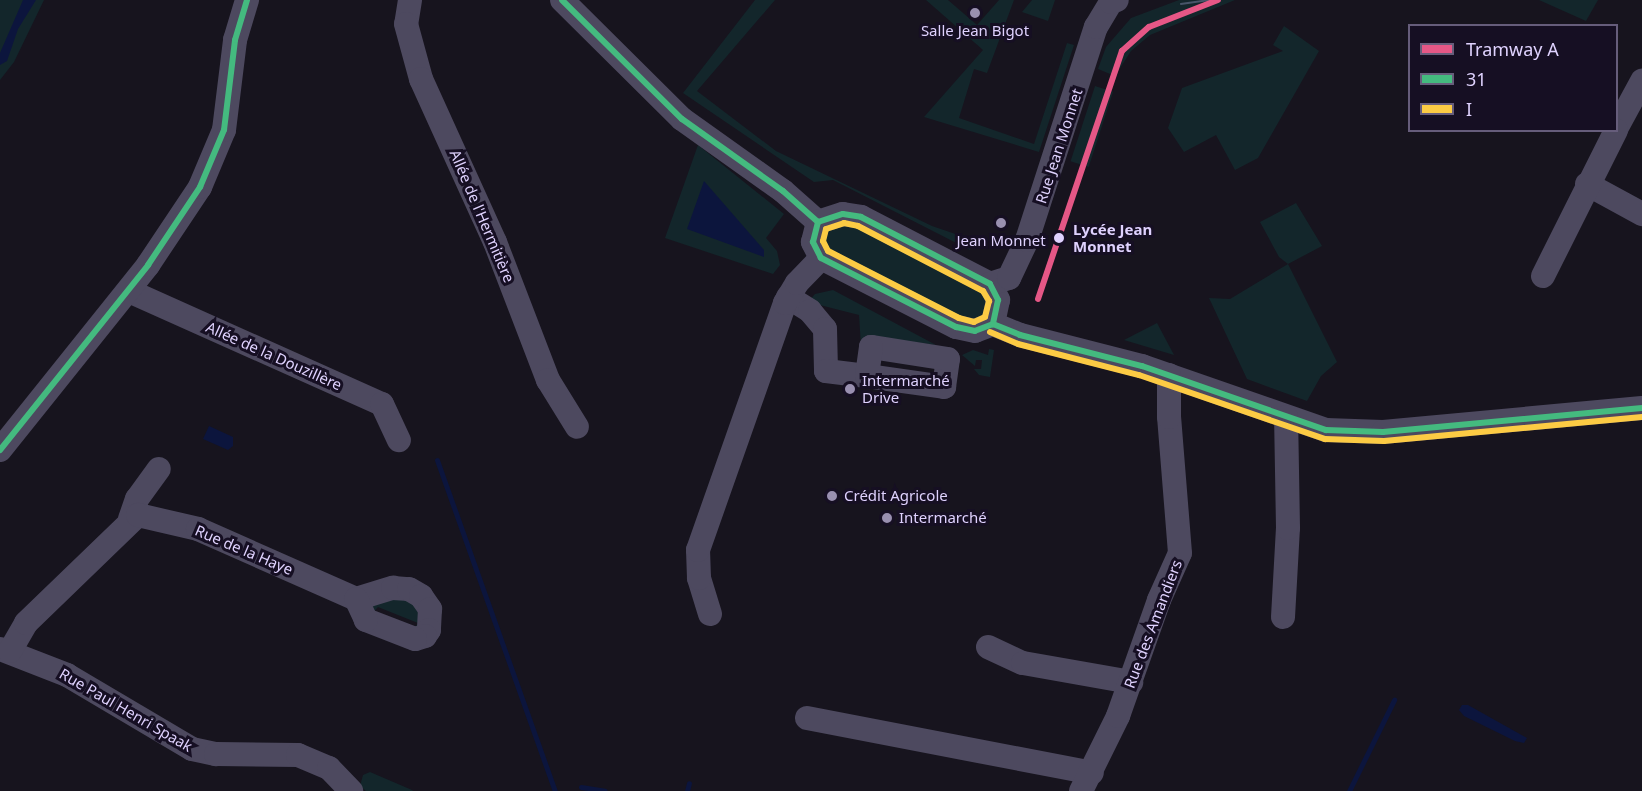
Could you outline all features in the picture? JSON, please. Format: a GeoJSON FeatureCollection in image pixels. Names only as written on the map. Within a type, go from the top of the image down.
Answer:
{"type":"FeatureCollection","features":[{"type":"Feature","properties":{"kind":"street"},"geometry":{"type":"LineString","coordinates":[[0,450],[129,291],[186,211],[220,143],[230,100],[235,40],[247,0]]}},
{"type":"Feature","properties":{"kind":"street","name":"Allée de l'Hermitière"},"geometry":{"type":"LineString","coordinates":[[410,0],[406,24],[421,79],[495,242],[548,380],[577,427]]}},
{"type":"Feature","properties":{"kind":"street"},"geometry":{"type":"LineString","coordinates":[[562,0],[682,119],[783,191],[818,222]]}},
{"type":"Feature","properties":{"kind":"street","name":"Rue Jean Monnet"},"geometry":{"type":"LineString","coordinates":[[990,284],[1009,278],[1027,240],[1096,27],[1112,1]]}},
{"type":"Feature","properties":{"kind":"street"},"geometry":{"type":"LineString","coordinates":[[1618,126],[1642,81]]}},
{"type":"Feature","properties":{"kind":"street"},"geometry":{"type":"LineString","coordinates":[[1543,276],[1615,132]]}},
{"type":"Feature","properties":{"kind":"street"},"geometry":{"type":"LineString","coordinates":[[1587,184],[1642,214]]}},
{"type":"Feature","properties":{"kind":"street"},"geometry":{"type":"LineString","coordinates":[[818,222],[843,214],[861,217],[990,284],[998,300],[993,324]]}},
{"type":"Feature","properties":{"kind":"street"},"geometry":{"type":"LineString","coordinates":[[818,222],[813,242],[821,258],[956,327],[975,331],[993,324],[1020,335],[1169,375],[1326,430],[1383,432],[1642,408]]}},
{"type":"Feature","properties":{"kind":"street"},"geometry":{"type":"LineString","coordinates":[[710,614],[699,578],[698,550],[788,297],[821,258]]}},
{"type":"Feature","properties":{"kind":"street","name":"Allée de la Douzillère"},"geometry":{"type":"LineString","coordinates":[[129,291],[382,404],[399,440]]}},
{"type":"Feature","properties":{"kind":"street"},"geometry":{"type":"LineString","coordinates":[[788,297],[810,311],[825,329],[826,371],[867,376]]}},
{"type":"Feature","properties":{"kind":"street","name":"Rue des Amandiers"},"geometry":{"type":"LineString","coordinates":[[1087,782],[1131,682],[1159,600],[1180,553],[1169,417],[1169,375]]}},
{"type":"Feature","properties":{"kind":"street"},"geometry":{"type":"LineString","coordinates":[[1283,618],[1288,528],[1286,417]]}},
{"type":"Feature","properties":{"kind":"street"},"geometry":{"type":"LineString","coordinates":[[5,650],[26,623],[130,519],[137,499],[159,468]]}},
{"type":"Feature","properties":{"kind":"street","name":"Rue de la Haye"},"geometry":{"type":"LineString","coordinates":[[130,519],[145,514],[198,529],[356,599]]}},
{"type":"Feature","properties":{"kind":"street"},"geometry":{"type":"LineString","coordinates":[[988,647],[1023,663],[1131,682]]}},
{"type":"Feature","properties":{"kind":"street","name":"Rue Paul Henri Spaak"},"geometry":{"type":"LineString","coordinates":[[5,650],[73,678],[192,749],[216,754],[298,755],[329,768],[351,791]]}},
{"type":"Feature","properties":{"kind":"street"},"geometry":{"type":"LineString","coordinates":[[807,718],[1087,782]]}},
{"type":"Feature","properties":{"kind":"green space"},"geometry":{"type":"Polygon","coordinates":[[[0,0],[44,0],[14,62],[0,80],[0,0]]]}},
{"type":"Feature","properties":{"kind":"green space"},"geometry":{"type":"Polygon","coordinates":[[[755,0],[775,0],[697,91],[776,151],[932,226],[973,240],[970,250],[833,180],[814,182],[683,93],[755,0]]]}},
{"type":"Feature","properties":{"kind":"green space"},"geometry":{"type":"Polygon","coordinates":[[[926,0],[948,0],[977,25],[999,0],[1014,0],[987,73],[974,69],[959,118],[1034,144],[1067,43],[1074,45],[1039,152],[924,117],[983,50],[926,0]]]}},
{"type":"Feature","properties":{"kind":"green space"},"geometry":{"type":"Polygon","coordinates":[[[1032,0],[1055,0],[1048,21],[1022,12],[1032,0]]]}},
{"type":"Feature","properties":{"kind":"green space"},"geometry":{"type":"Polygon","coordinates":[[[1179,0],[1235,0],[1150,35],[1131,51],[1115,76],[1098,69],[1106,47],[1131,18],[1179,0]]]}},
{"type":"Feature","properties":{"kind":"green space"},"geometry":{"type":"Polygon","coordinates":[[[1539,0],[1598,0],[1586,21],[1539,0]]]}},
{"type":"Feature","properties":{"kind":"green space"},"geometry":{"type":"Polygon","coordinates":[[[1284,26],[1319,51],[1258,158],[1235,170],[1216,135],[1184,152],[1168,128],[1182,88],[1283,51],[1273,45],[1284,26]]]}},
{"type":"Feature","properties":{"kind":"green space"},"geometry":{"type":"Polygon","coordinates":[[[1095,86],[1113,92],[1089,167],[1071,161],[1095,86]]]}},
{"type":"Feature","properties":{"kind":"green space"},"geometry":{"type":"Polygon","coordinates":[[[698,145],[784,214],[766,238],[777,251],[780,265],[773,274],[665,238],[698,145]]]}},
{"type":"Feature","properties":{"kind":"green space"},"geometry":{"type":"Polygon","coordinates":[[[1296,203],[1322,246],[1288,264],[1279,257],[1260,222],[1296,203]]]}},
{"type":"Feature","properties":{"kind":"green space"},"geometry":{"type":"Polygon","coordinates":[[[846,220],[983,291],[988,300],[986,316],[970,324],[826,251],[825,227],[846,220]]]}},
{"type":"Feature","properties":{"kind":"green space"},"geometry":{"type":"Polygon","coordinates":[[[1288,264],[1337,362],[1321,376],[1307,401],[1247,379],[1209,298],[1230,299],[1288,264]]]}},
{"type":"Feature","properties":{"kind":"green space"},"geometry":{"type":"Polygon","coordinates":[[[833,290],[936,345],[876,337],[861,346],[859,315],[808,302],[815,294],[833,290]]]}},
{"type":"Feature","properties":{"kind":"green space"},"geometry":{"type":"Polygon","coordinates":[[[1157,323],[1174,355],[1124,340],[1157,323]]]}},
{"type":"Feature","properties":{"kind":"green space"},"geometry":{"type":"Polygon","coordinates":[[[989,349],[994,350],[990,377],[979,375],[974,369],[981,369],[982,360],[976,360],[975,366],[962,355],[973,350],[988,355],[989,349]]]}},
{"type":"Feature","properties":{"kind":"green space"},"geometry":{"type":"Polygon","coordinates":[[[403,592],[427,619],[410,634],[418,623],[378,607],[370,616],[367,605],[403,592]]]}},
{"type":"Feature","properties":{"kind":"green space"},"geometry":{"type":"Polygon","coordinates":[[[370,772],[413,791],[366,791],[360,786],[363,775],[370,772]]]}},
{"type":"Feature","properties":{"kind":"water"},"geometry":{"type":"Polygon","coordinates":[[[23,0],[36,0],[18,29],[7,61],[0,65],[0,53],[23,0]]]}},
{"type":"Feature","properties":{"kind":"water"},"geometry":{"type":"Polygon","coordinates":[[[704,181],[764,250],[764,257],[687,229],[704,181]]]}},
{"type":"Feature","properties":{"kind":"water"},"geometry":{"type":"Polygon","coordinates":[[[209,426],[233,437],[233,446],[228,450],[203,439],[209,426]]]}},
{"type":"Feature","properties":{"kind":"water"},"geometry":{"type":"Polygon","coordinates":[[[1462,705],[1468,705],[1527,738],[1524,743],[1515,741],[1464,716],[1459,710],[1462,705]]]}},
{"type":"Feature","properties":{"kind":"waterway"},"geometry":{"type":"LineString","coordinates":[[437,460],[555,791]]}},
{"type":"Feature","properties":{"kind":"waterway"},"geometry":{"type":"LineString","coordinates":[[1349,791],[1394,700]]}},
{"type":"Feature","properties":{"kind":"waterway"},"geometry":{"type":"LineString","coordinates":[[687,791],[689,783]]}},
{"type":"Feature","properties":{"kind":"waterway"},"geometry":{"type":"LineString","coordinates":[[581,787],[605,791]]}},
{"type":"Feature","properties":{"kind":"tram line"},"geometry":{"type":"LineString","coordinates":[[1181,4],[1211,0]]}},
{"type":"Feature","properties":{"kind":"tram line","name":"A"},"geometry":{"type":"LineString","coordinates":[[1038,299],[1122,51],[1149,27],[1218,0]]}},
{"type":"Feature","properties":{"kind":"transit line","name":"31"},"geometry":{"type":"LineString","coordinates":[[0,450],[148,265],[200,187],[224,130],[235,40],[247,0]]}},
{"type":"Feature","properties":{"kind":"transit line","name":"31"},"geometry":{"type":"LineString","coordinates":[[562,0],[682,119],[783,191],[818,222]]}},
{"type":"Feature","properties":{"kind":"transit line","name":"31"},"geometry":{"type":"LineString","coordinates":[[843,214],[861,217],[990,284],[998,300],[993,324],[975,331],[956,327],[821,258],[813,242],[818,222],[843,214]]}},
{"type":"Feature","properties":{"kind":"transit line","name":"I"},"geometry":{"type":"LineString","coordinates":[[844,223],[858,226],[983,291],[989,301],[985,317],[974,322],[959,318],[828,251],[823,241],[826,229],[844,223]]}},
{"type":"Feature","properties":{"kind":"transit line","name":"31"},"geometry":{"type":"LineString","coordinates":[[993,324],[1020,335],[1142,366],[1326,430],[1383,432],[1642,408]]}},
{"type":"Feature","properties":{"kind":"transit line","name":"I"},"geometry":{"type":"LineString","coordinates":[[990,332],[1018,344],[1139,375],[1325,439],[1384,441],[1642,417]]}},
{"type":"Feature","properties":{"kind":"place","name":"Salle Jean Bigot"},"geometry":{"type":"Point","coordinates":[975,13]}},
{"type":"Feature","properties":{"kind":"place","name":"Jean Monnet"},"geometry":{"type":"Point","coordinates":[1001,223]}},
{"type":"Feature","properties":{"kind":"place","name":"Lycée Jean Monnet"},"geometry":{"type":"Point","coordinates":[1059,238]}},
{"type":"Feature","properties":{"kind":"place","name":"Intermarché Drive"},"geometry":{"type":"Point","coordinates":[850,389]}},
{"type":"Feature","properties":{"kind":"place","name":"Crédit Agricole"},"geometry":{"type":"Point","coordinates":[832,496]}},
{"type":"Feature","properties":{"kind":"place","name":"Intermarché"},"geometry":{"type":"Point","coordinates":[887,518]}}]}
